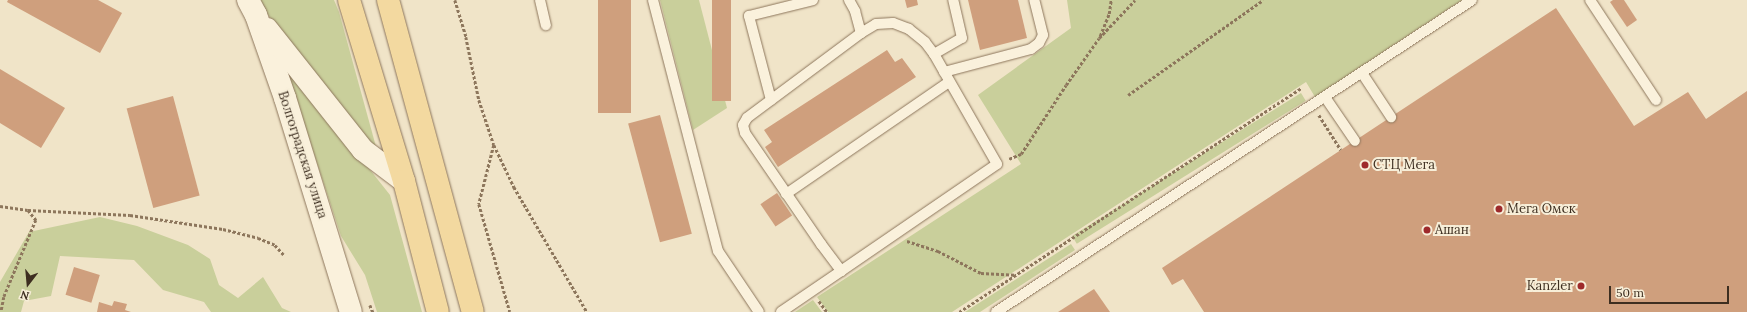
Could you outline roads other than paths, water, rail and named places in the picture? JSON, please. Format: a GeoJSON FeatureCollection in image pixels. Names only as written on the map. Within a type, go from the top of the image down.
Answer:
{"type":"FeatureCollection","features":[{"type":"Feature","properties":{"kind":"main road"},"geometry":{"type":"LineString","coordinates":[[349,0],[404,181],[438,312]]}},
{"type":"Feature","properties":{"kind":"main road"},"geometry":{"type":"LineString","coordinates":[[388,0],[473,312]]}},
{"type":"Feature","properties":{"kind":"main road"},"geometry":{"type":"LineString","coordinates":[[252,8],[363,150],[404,181]]}},
{"type":"Feature","properties":{"kind":"main road","name":"Волгоградская улица"},"geometry":{"type":"LineString","coordinates":[[252,8],[285,98],[352,312]]}},
{"type":"Feature","properties":{"kind":"lane"},"geometry":{"type":"LineString","coordinates":[[540,0],[546,24]]}},
{"type":"Feature","properties":{"kind":"lane"},"geometry":{"type":"LineString","coordinates":[[653,0],[718,251],[759,312]]}},
{"type":"Feature","properties":{"kind":"lane"},"geometry":{"type":"LineString","coordinates":[[771,100],[749,16],[813,0]]}},
{"type":"Feature","properties":{"kind":"lane"},"geometry":{"type":"LineString","coordinates":[[849,0],[855,11],[861,33]]}},
{"type":"Feature","properties":{"kind":"lane"},"geometry":{"type":"LineString","coordinates":[[934,54],[962,38],[953,0]]}},
{"type":"Feature","properties":{"kind":"lane"},"geometry":{"type":"LineString","coordinates":[[944,72],[1031,49],[1039,43],[1043,34],[1034,0]]}},
{"type":"Feature","properties":{"kind":"lane"},"geometry":{"type":"LineString","coordinates":[[996,312],[1472,0]]}},
{"type":"Feature","properties":{"kind":"lane"},"geometry":{"type":"LineString","coordinates":[[1590,0],[1656,100]]}},
{"type":"Feature","properties":{"kind":"lane"},"geometry":{"type":"LineString","coordinates":[[781,312],[841,271],[891,236],[997,164],[934,54],[925,42],[909,29],[893,23],[876,24],[861,33],[747,118],[743,125],[745,133],[841,271]]}},
{"type":"Feature","properties":{"kind":"lane"},"geometry":{"type":"LineString","coordinates":[[1362,73],[1391,117]]}},
{"type":"Feature","properties":{"kind":"lane"},"geometry":{"type":"LineString","coordinates":[[786,194],[949,82]]}},
{"type":"Feature","properties":{"kind":"lane"},"geometry":{"type":"LineString","coordinates":[[1325,97],[1355,141]]}},
{"type":"Feature","properties":{"kind":"place","name":"СТЦ Мега"},"geometry":{"type":"Point","coordinates":[1365,165]}},
{"type":"Feature","properties":{"kind":"place","name":"Мега Омск"},"geometry":{"type":"Point","coordinates":[1499,209]}},
{"type":"Feature","properties":{"kind":"place","name":"Ашан"},"geometry":{"type":"Point","coordinates":[1427,230]}},
{"type":"Feature","properties":{"kind":"place","name":"Kanzler"},"geometry":{"type":"Point","coordinates":[1581,286]}}]}
